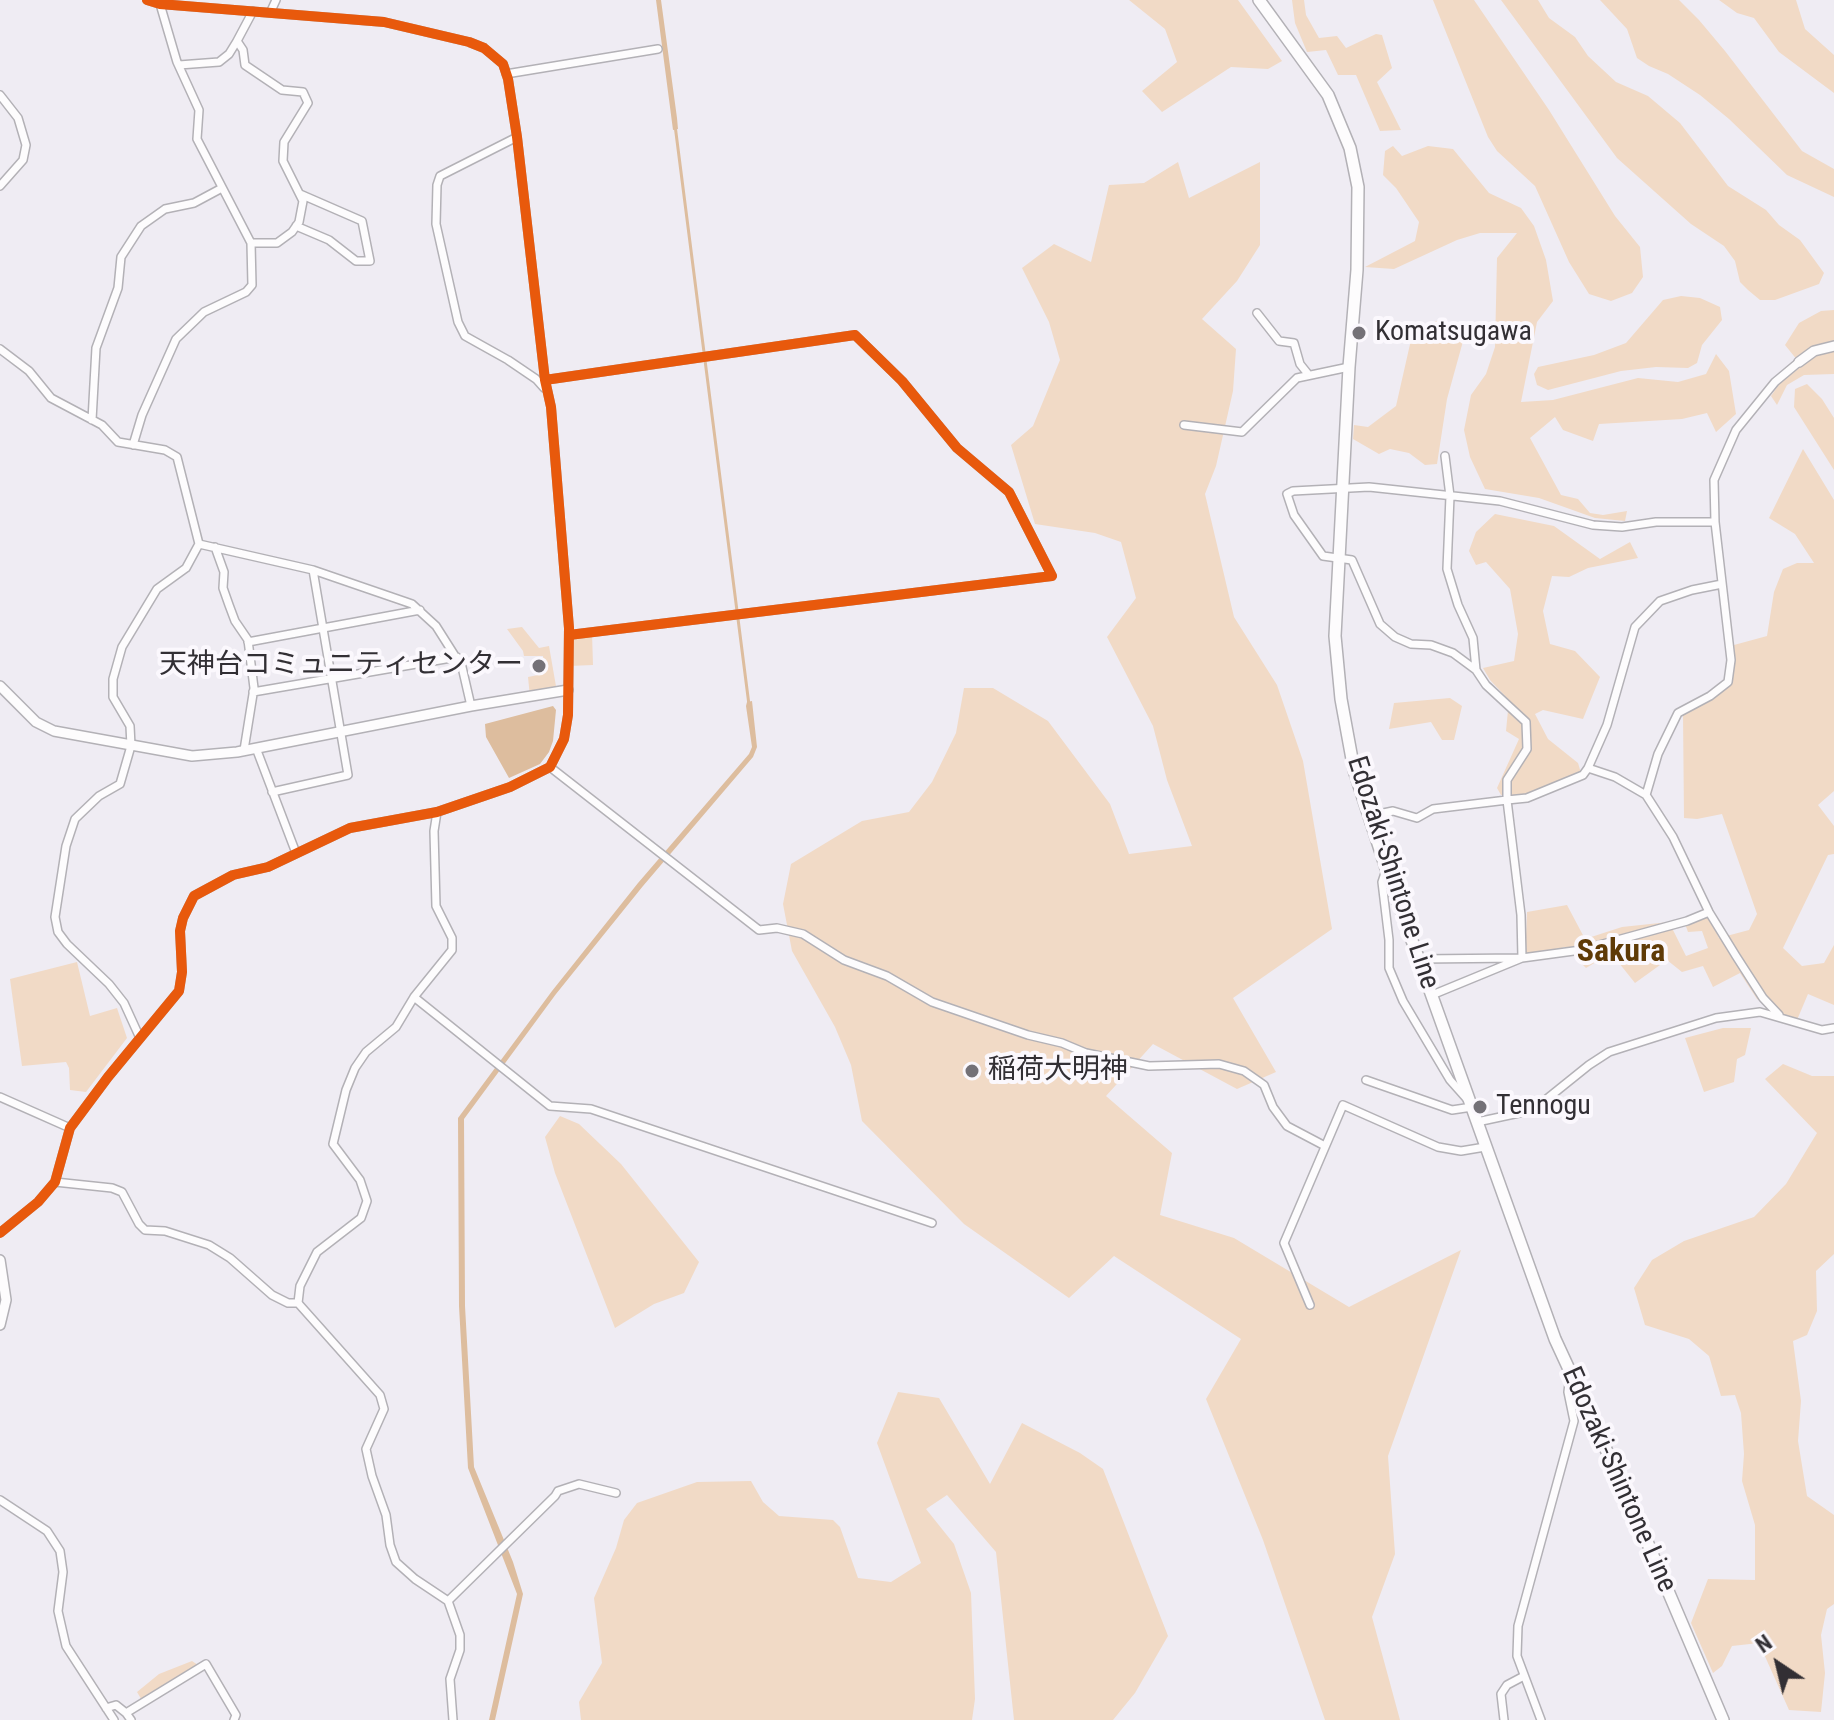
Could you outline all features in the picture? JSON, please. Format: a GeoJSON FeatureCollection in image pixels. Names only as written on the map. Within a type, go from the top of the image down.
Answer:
{"type":"FeatureCollection","features":[{"type":"Feature","properties":{"kind":"main road","name":"Edozaki-Shintone Line"},"geometry":{"type":"LineString","coordinates":[[1259,0],[1328,95],[1350,148],[1359,206],[1335,636],[1339,683],[1354,770],[1545,1313],[1723,1720]]}},
{"type":"Feature","properties":{"kind":"street"},"geometry":{"type":"LineString","coordinates":[[3,1231],[38,1202],[55,1182],[70,1128],[179,991],[182,972],[180,931],[194,896],[233,875],[268,867],[350,828],[437,812],[510,787],[550,767],[564,739],[569,635],[557,469],[517,137],[503,64],[484,48],[469,42],[384,22],[160,4],[147,0]]}},
{"type":"Feature","properties":{"kind":"street"},"geometry":{"type":"LineString","coordinates":[[271,11],[276,0]]}},
{"type":"Feature","properties":{"kind":"street"},"geometry":{"type":"LineString","coordinates":[[133,445],[142,415],[168,363],[176,339],[204,312],[246,292],[252,285],[251,243],[197,139],[199,110],[179,65],[160,4]]}},
{"type":"Feature","properties":{"kind":"street"},"geometry":{"type":"LineString","coordinates":[[179,65],[219,62],[229,54],[253,11]]}},
{"type":"Feature","properties":{"kind":"street"},"geometry":{"type":"LineString","coordinates":[[237,41],[243,50],[245,65],[251,72],[282,90],[303,92],[308,103],[284,142],[283,161],[303,201],[303,212],[296,226],[277,243],[251,243]]}},
{"type":"Feature","properties":{"kind":"street"},"geometry":{"type":"LineString","coordinates":[[506,74],[658,49]]}},
{"type":"Feature","properties":{"kind":"street"},"geometry":{"type":"LineString","coordinates":[[0,95],[18,118],[26,145],[23,160],[0,186]]}},
{"type":"Feature","properties":{"kind":"street"},"geometry":{"type":"LineString","coordinates":[[517,137],[440,176],[436,224],[454,308],[465,336],[508,360],[546,389]]}},
{"type":"Feature","properties":{"kind":"street"},"geometry":{"type":"LineString","coordinates":[[92,420],[96,348],[118,288],[121,257],[141,226],[165,209],[194,203],[222,188]]}},
{"type":"Feature","properties":{"kind":"street"},"geometry":{"type":"LineString","coordinates":[[296,226],[329,240],[356,261],[370,261],[362,221],[300,194]]}},
{"type":"Feature","properties":{"kind":"street"},"geometry":{"type":"LineString","coordinates":[[1257,313],[1279,341],[1294,343],[1300,364],[1308,374]]}},
{"type":"Feature","properties":{"kind":"street"},"geometry":{"type":"LineString","coordinates":[[545,380],[858,336],[902,381],[957,448],[1009,492],[1052,576],[569,635]]}},
{"type":"Feature","properties":{"kind":"street"},"geometry":{"type":"LineString","coordinates":[[1646,795],[1658,754],[1678,713],[1710,696],[1728,682],[1731,660],[1715,522],[1714,480],[1736,430],[1775,382],[1814,351],[1834,346]]}},
{"type":"Feature","properties":{"kind":"street"},"geometry":{"type":"LineString","coordinates":[[0,349],[29,371],[51,398],[102,425],[118,442],[165,450],[177,457],[199,544],[186,568],[157,589],[122,647],[113,679],[113,697],[130,726],[131,746],[120,784],[99,796],[75,819],[66,846],[55,917],[58,932],[67,944],[109,984],[124,1003],[140,1038]]}},
{"type":"Feature","properties":{"kind":"street"},"geometry":{"type":"LineString","coordinates":[[1184,425],[1242,432],[1297,378],[1349,367]]}},
{"type":"Feature","properties":{"kind":"street"},"geometry":{"type":"LineString","coordinates":[[1445,456],[1450,496],[1447,569],[1458,605],[1473,638],[1476,670]]}},
{"type":"Feature","properties":{"kind":"street"},"geometry":{"type":"LineString","coordinates":[[1522,958],[1521,915],[1507,780],[1527,749],[1526,722],[1486,685],[1476,670],[1453,653],[1431,645],[1411,644],[1395,637],[1380,624],[1352,560],[1323,556],[1294,515],[1287,494],[1293,491],[1369,487],[1500,501],[1593,525],[1622,527],[1656,522],[1715,522]]}},
{"type":"Feature","properties":{"kind":"street"},"geometry":{"type":"LineString","coordinates":[[199,544],[313,570],[412,604],[436,626],[457,657],[471,706]]}},
{"type":"Feature","properties":{"kind":"street"},"geometry":{"type":"LineString","coordinates":[[215,547],[224,572],[223,588],[248,642],[253,692],[244,750]]}},
{"type":"Feature","properties":{"kind":"street"},"geometry":{"type":"LineString","coordinates":[[272,792],[348,775],[313,570]]}},
{"type":"Feature","properties":{"kind":"street"},"geometry":{"type":"LineString","coordinates":[[1369,816],[1393,811],[1417,818],[1433,809],[1527,798],[1583,775],[1607,725],[1635,627],[1660,601],[1722,584]]}},
{"type":"Feature","properties":{"kind":"street"},"geometry":{"type":"LineString","coordinates":[[248,642],[420,610]]}},
{"type":"Feature","properties":{"kind":"street"},"geometry":{"type":"LineString","coordinates":[[253,692],[457,657]]}},
{"type":"Feature","properties":{"kind":"street"},"geometry":{"type":"LineString","coordinates":[[0,686],[44,727],[192,756],[256,748],[568,690]]}},
{"type":"Feature","properties":{"kind":"street"},"geometry":{"type":"LineString","coordinates":[[256,748],[296,853]]}},
{"type":"Feature","properties":{"kind":"street"},"geometry":{"type":"LineString","coordinates":[[550,767],[759,930],[777,928],[803,934],[844,960],[887,976],[932,1002],[1086,1053],[1149,1066],[1219,1064],[1244,1071],[1264,1085],[1273,1107],[1287,1126],[1325,1146]]}},
{"type":"Feature","properties":{"kind":"street"},"geometry":{"type":"LineString","coordinates":[[1588,768],[1615,777],[1646,795],[1673,837],[1709,912],[1763,998],[1779,1015]]}},
{"type":"Feature","properties":{"kind":"street"},"geometry":{"type":"LineString","coordinates":[[298,1303],[300,1286],[317,1252],[352,1228],[361,1218],[367,1201],[360,1180],[333,1144],[346,1090],[355,1068],[366,1052],[396,1027],[414,997],[452,950],[452,938],[436,906],[434,831],[437,812]]}},
{"type":"Feature","properties":{"kind":"street"},"geometry":{"type":"LineString","coordinates":[[1366,1080],[1452,1110],[1471,1105],[1450,1080],[1392,977],[1382,882],[1386,868]]}},
{"type":"Feature","properties":{"kind":"street"},"geometry":{"type":"LineString","coordinates":[[1419,959],[1522,958],[1581,950],[1709,912]]}},
{"type":"Feature","properties":{"kind":"street"},"geometry":{"type":"LineString","coordinates":[[1432,995],[1522,958]]}},
{"type":"Feature","properties":{"kind":"street"},"geometry":{"type":"LineString","coordinates":[[414,997],[550,1106],[591,1109],[608,1114],[932,1223]]}},
{"type":"Feature","properties":{"kind":"street"},"geometry":{"type":"LineString","coordinates":[[1477,1122],[1533,1110],[1589,1065],[1628,1044],[1716,1018],[1760,1012],[1779,1015],[1822,1030],[1834,1028]]}},
{"type":"Feature","properties":{"kind":"street"},"geometry":{"type":"LineString","coordinates":[[0,1097],[70,1128]]}},
{"type":"Feature","properties":{"kind":"street"},"geometry":{"type":"LineString","coordinates":[[1310,1305],[1284,1243],[1343,1105],[1438,1147],[1461,1151],[1485,1147]]}},
{"type":"Feature","properties":{"kind":"street"},"geometry":{"type":"LineString","coordinates":[[55,1182],[112,1188],[122,1192],[145,1230],[165,1231],[209,1245],[230,1258],[272,1295],[288,1303],[298,1303],[380,1395],[384,1409],[366,1449],[372,1476],[386,1515],[396,1562],[448,1601],[460,1635],[460,1650],[450,1679],[453,1720]]}},
{"type":"Feature","properties":{"kind":"street"},"geometry":{"type":"LineString","coordinates":[[0,1260],[6,1300],[0,1325]]}},
{"type":"Feature","properties":{"kind":"street"},"geometry":{"type":"LineString","coordinates":[[1541,1720],[1517,1656],[1518,1626],[1574,1421],[1568,1392],[1570,1373]]}},
{"type":"Feature","properties":{"kind":"street"},"geometry":{"type":"LineString","coordinates":[[448,1601],[558,1491],[579,1484],[616,1493]]}},
{"type":"Feature","properties":{"kind":"street"},"geometry":{"type":"LineString","coordinates":[[0,1500],[47,1531],[60,1551],[63,1572],[58,1611],[66,1646],[114,1720]]}},
{"type":"Feature","properties":{"kind":"street"},"geometry":{"type":"LineString","coordinates":[[106,1708],[116,1705],[128,1716],[206,1664],[236,1715],[234,1720]]}},
{"type":"Feature","properties":{"kind":"street"},"geometry":{"type":"LineString","coordinates":[[1504,1720],[1501,1694],[1507,1685],[1524,1676]]}},
{"type":"Feature","properties":{"kind":"shaded area"},"geometry":{"type":"Polygon","coordinates":[[[656,0],[661,0],[677,118],[678,129],[673,130],[656,0]]]}},
{"type":"Feature","properties":{"kind":"shaded area"},"geometry":{"type":"Polygon","coordinates":[[[1129,0],[1238,0],[1282,61],[1268,69],[1231,67],[1162,112],[1142,91],[1177,62],[1165,29],[1129,0]]]}},
{"type":"Feature","properties":{"kind":"shaded area"},"geometry":{"type":"Polygon","coordinates":[[[1292,0],[1304,0],[1306,15],[1319,38],[1337,36],[1346,48],[1376,34],[1382,35],[1392,68],[1377,82],[1401,130],[1380,131],[1356,75],[1338,75],[1326,50],[1307,52],[1295,23],[1292,0]]]}},
{"type":"Feature","properties":{"kind":"shaded area"},"geometry":{"type":"Polygon","coordinates":[[[1433,0],[1474,0],[1549,110],[1615,216],[1640,247],[1643,277],[1632,293],[1611,301],[1589,294],[1569,262],[1535,186],[1497,151],[1488,137],[1433,0]]]}},
{"type":"Feature","properties":{"kind":"shaded area"},"geometry":{"type":"Polygon","coordinates":[[[1501,0],[1538,0],[1549,18],[1575,37],[1588,56],[1616,82],[1648,96],[1680,123],[1728,186],[1766,210],[1779,225],[1800,240],[1824,273],[1819,284],[1775,300],[1760,300],[1748,290],[1740,282],[1735,261],[1724,246],[1691,224],[1617,158],[1501,0]]]}},
{"type":"Feature","properties":{"kind":"shaded area"},"geometry":{"type":"Polygon","coordinates":[[[1600,0],[1679,0],[1725,51],[1802,151],[1834,169],[1834,197],[1787,175],[1700,95],[1637,58],[1627,29],[1600,0]]]}},
{"type":"Feature","properties":{"kind":"shaded area"},"geometry":{"type":"Polygon","coordinates":[[[1719,0],[1796,0],[1805,29],[1834,55],[1834,93],[1779,52],[1754,18],[1737,13],[1719,0]]]}},
{"type":"Feature","properties":{"kind":"shaded area"},"geometry":{"type":"Polygon","coordinates":[[[1393,146],[1402,156],[1428,146],[1453,149],[1489,193],[1521,208],[1534,226],[1546,260],[1553,301],[1537,322],[1521,402],[1553,400],[1638,378],[1678,382],[1706,374],[1716,354],[1729,371],[1736,414],[1716,432],[1707,413],[1682,419],[1599,424],[1593,441],[1563,430],[1555,417],[1530,438],[1561,495],[1578,499],[1590,513],[1603,515],[1627,511],[1625,521],[1595,518],[1539,498],[1485,489],[1470,457],[1464,430],[1471,395],[1486,374],[1495,347],[1497,258],[1517,233],[1480,233],[1457,240],[1394,269],[1365,267],[1415,241],[1419,222],[1396,188],[1383,175],[1385,151],[1393,146]]]}},
{"type":"Feature","properties":{"kind":"shaded area"},"geometry":{"type":"Polygon","coordinates":[[[1178,162],[1189,198],[1260,162],[1260,245],[1237,281],[1202,319],[1236,349],[1233,391],[1216,466],[1205,494],[1234,617],[1277,685],[1303,761],[1332,929],[1233,998],[1276,1072],[1237,1089],[1153,1044],[1106,1096],[1172,1153],[1160,1215],[1234,1238],[1349,1307],[1461,1250],[1388,1456],[1395,1554],[1372,1617],[1400,1720],[1325,1720],[1263,1540],[1206,1399],[1241,1339],[1114,1256],[1069,1298],[964,1224],[862,1121],[851,1065],[835,1027],[792,951],[783,904],[791,864],[862,821],[909,812],[932,782],[956,733],[964,688],[993,688],[1048,721],[1110,804],[1129,854],[1192,846],[1167,780],[1153,726],[1107,637],[1136,598],[1121,542],[1095,533],[1035,524],[1011,445],[1033,426],[1060,360],[1049,322],[1022,268],[1054,244],[1091,262],[1109,185],[1144,183],[1178,162]]]}},
{"type":"Feature","properties":{"kind":"shaded area"},"geometry":{"type":"Polygon","coordinates":[[[1681,296],[1700,298],[1720,307],[1722,320],[1702,345],[1697,363],[1688,368],[1656,367],[1621,371],[1548,390],[1537,385],[1534,374],[1538,367],[1594,355],[1626,343],[1663,300],[1681,296]]]}},
{"type":"Feature","properties":{"kind":"shaded area"},"geometry":{"type":"Polygon","coordinates":[[[1834,310],[1834,374],[1804,375],[1787,385],[1777,405],[1771,396],[1780,383],[1802,366],[1785,345],[1799,323],[1821,311],[1834,310]]]}},
{"type":"Feature","properties":{"kind":"shaded area"},"geometry":{"type":"Polygon","coordinates":[[[1439,320],[1465,334],[1447,399],[1437,464],[1425,465],[1409,453],[1390,449],[1379,454],[1353,439],[1354,425],[1368,427],[1396,406],[1413,331],[1439,320]]]}},
{"type":"Feature","properties":{"kind":"shaded area"},"geometry":{"type":"Polygon","coordinates":[[[1807,384],[1822,399],[1834,418],[1834,470],[1794,407],[1795,389],[1807,384]]]}},
{"type":"Feature","properties":{"kind":"shaded area"},"geometry":{"type":"Polygon","coordinates":[[[1803,449],[1834,500],[1834,791],[1818,805],[1834,826],[1834,854],[1828,855],[1783,948],[1802,966],[1824,963],[1834,945],[1834,1005],[1808,994],[1797,1020],[1784,1017],[1757,999],[1740,973],[1713,987],[1703,966],[1682,972],[1667,960],[1635,983],[1611,953],[1586,968],[1565,947],[1525,958],[1527,912],[1567,905],[1585,939],[1622,927],[1669,922],[1686,956],[1708,948],[1702,931],[1688,932],[1683,918],[1709,917],[1719,938],[1749,930],[1757,914],[1722,814],[1684,818],[1683,714],[1714,699],[1731,682],[1734,645],[1767,636],[1774,592],[1783,569],[1797,563],[1814,563],[1795,534],[1769,518],[1803,449]]]}},
{"type":"Feature","properties":{"kind":"shaded area"},"geometry":{"type":"Polygon","coordinates":[[[1495,514],[1554,526],[1600,559],[1630,542],[1638,558],[1588,568],[1569,577],[1552,576],[1543,611],[1550,644],[1575,651],[1600,677],[1583,719],[1543,710],[1535,714],[1548,739],[1578,763],[1581,773],[1524,795],[1501,795],[1497,788],[1519,739],[1506,731],[1509,700],[1483,668],[1514,661],[1518,634],[1510,589],[1486,562],[1476,565],[1469,551],[1476,532],[1495,514]]]}},
{"type":"Feature","properties":{"kind":"shaded area"},"geometry":{"type":"Polygon","coordinates":[[[522,627],[539,648],[549,646],[557,692],[530,697],[528,677],[543,674],[543,656],[524,656],[507,629],[522,627]]]}},
{"type":"Feature","properties":{"kind":"shaded area"},"geometry":{"type":"Polygon","coordinates":[[[592,633],[593,665],[569,666],[569,635],[592,633]]]}},
{"type":"Feature","properties":{"kind":"shaded area"},"geometry":{"type":"Polygon","coordinates":[[[1450,698],[1462,706],[1454,740],[1442,740],[1431,722],[1389,729],[1394,703],[1450,698]]]}},
{"type":"Feature","properties":{"kind":"shaded area"},"geometry":{"type":"Polygon","coordinates":[[[752,701],[757,747],[753,757],[556,994],[464,1119],[465,1306],[474,1467],[523,1594],[495,1720],[489,1720],[517,1594],[468,1468],[459,1306],[458,1118],[552,991],[638,883],[749,754],[752,747],[746,706],[747,702],[752,701]]]}},
{"type":"Feature","properties":{"kind":"shaded area"},"geometry":{"type":"Polygon","coordinates":[[[553,706],[556,710],[549,752],[540,764],[509,778],[486,737],[485,724],[553,706]]]}},
{"type":"Feature","properties":{"kind":"shaded area"},"geometry":{"type":"Polygon","coordinates":[[[77,962],[90,1016],[117,1008],[127,1038],[86,1092],[70,1090],[66,1062],[22,1066],[10,979],[77,962]]]}},
{"type":"Feature","properties":{"kind":"shaded area"},"geometry":{"type":"Polygon","coordinates":[[[1723,1028],[1751,1028],[1745,1055],[1737,1059],[1734,1082],[1704,1092],[1685,1038],[1723,1028]]]}},
{"type":"Feature","properties":{"kind":"shaded area"},"geometry":{"type":"Polygon","coordinates":[[[1783,1064],[1812,1076],[1834,1076],[1834,1254],[1816,1271],[1817,1311],[1807,1335],[1793,1341],[1801,1401],[1798,1441],[1807,1496],[1834,1515],[1834,1604],[1827,1609],[1821,1635],[1825,1673],[1821,1712],[1789,1710],[1759,1643],[1732,1646],[1722,1666],[1713,1673],[1691,1623],[1708,1579],[1755,1580],[1755,1525],[1742,1481],[1741,1413],[1735,1395],[1721,1396],[1709,1356],[1689,1339],[1645,1325],[1634,1288],[1652,1260],[1684,1241],[1754,1217],[1786,1184],[1817,1133],[1765,1079],[1783,1064]]]}},
{"type":"Feature","properties":{"kind":"shaded area"},"geometry":{"type":"Polygon","coordinates":[[[560,1116],[579,1124],[621,1164],[699,1262],[684,1293],[654,1304],[615,1328],[555,1173],[545,1137],[560,1116]]]}},
{"type":"Feature","properties":{"kind":"shaded area"},"geometry":{"type":"Polygon","coordinates":[[[898,1392],[939,1398],[990,1484],[1022,1423],[1080,1453],[1103,1469],[1168,1636],[1135,1693],[1113,1720],[1014,1720],[996,1552],[947,1495],[926,1509],[954,1544],[971,1593],[975,1699],[972,1720],[581,1720],[579,1702],[602,1663],[594,1598],[616,1548],[624,1520],[637,1503],[697,1482],[751,1481],[763,1502],[779,1516],[833,1520],[840,1527],[858,1578],[891,1582],[921,1563],[877,1443],[898,1392]]]}},
{"type":"Feature","properties":{"kind":"shaded area"},"geometry":{"type":"Polygon","coordinates":[[[192,1661],[201,1667],[143,1702],[137,1692],[159,1674],[192,1661]]]}},
{"type":"Feature","properties":{"kind":"waterway"},"geometry":{"type":"LineString","coordinates":[[675,125],[749,705]]}},
{"type":"Feature","properties":{"kind":"cycle path"},"geometry":{"type":"LineString","coordinates":[[0,1233],[38,1202],[55,1182],[70,1128],[179,991],[182,972],[180,931],[194,896],[233,875],[268,867],[350,828],[437,812],[510,787],[550,767],[564,739],[568,715],[569,628],[551,407],[545,380],[517,137],[503,64],[484,48],[469,42],[384,22],[160,4],[147,0]]}},
{"type":"Feature","properties":{"kind":"cycle path"},"geometry":{"type":"LineString","coordinates":[[545,380],[855,335],[902,381],[957,448],[1009,492],[1052,576],[569,635]]}},
{"type":"Feature","properties":{"kind":"place","name":"Komatsugawa"},"geometry":{"type":"Point","coordinates":[1359,333]}},
{"type":"Feature","properties":{"kind":"place","name":"天神台コミュニティセンター"},"geometry":{"type":"Point","coordinates":[539,666]}},
{"type":"Feature","properties":{"kind":"place","name":"稲荷大明神"},"geometry":{"type":"Point","coordinates":[972,1071]}},
{"type":"Feature","properties":{"kind":"place","name":"Tennogu"},"geometry":{"type":"Point","coordinates":[1480,1107]}},
{"type":"Feature","properties":{"kind":"district","name":"Sakura"},"geometry":{"type":"Point","coordinates":[1621,953]}}]}
